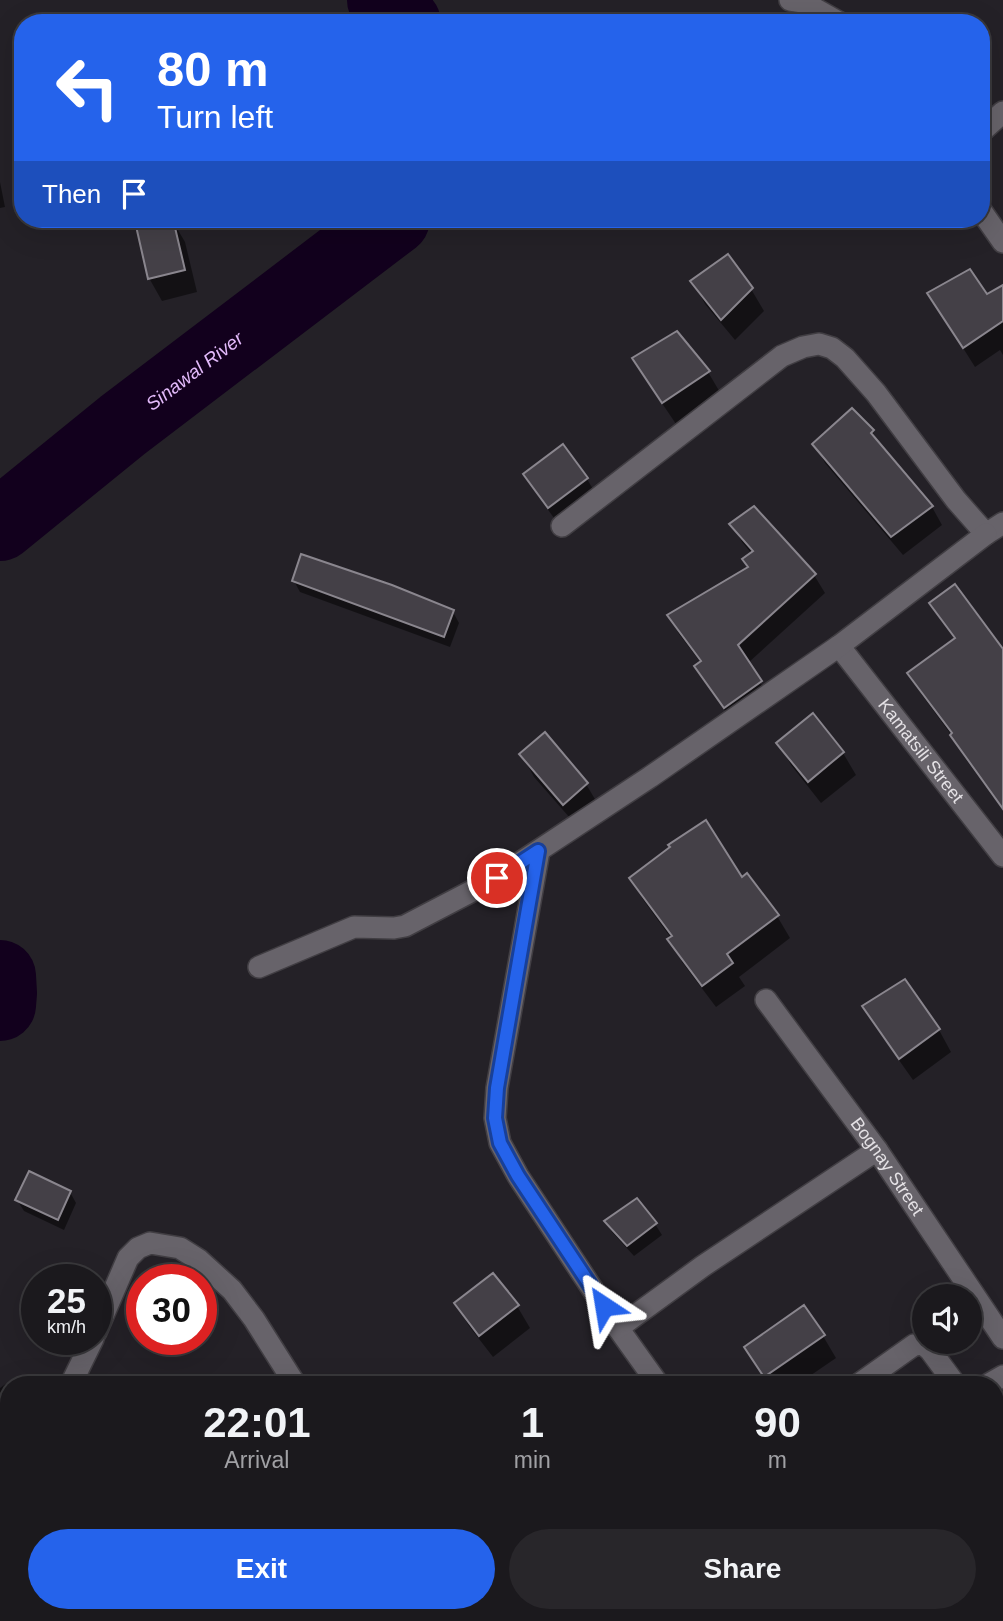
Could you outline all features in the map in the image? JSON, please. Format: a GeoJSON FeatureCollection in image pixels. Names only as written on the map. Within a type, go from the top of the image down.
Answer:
{"type":"FeatureCollection","features":[{"type":"Feature","properties":{"kind":"street"},"geometry":{"type":"LineString","coordinates":[[790,0],[803,2],[824,14]]}},
{"type":"Feature","properties":{"kind":"street"},"geometry":{"type":"LineString","coordinates":[[990,124],[1003,112]]}},
{"type":"Feature","properties":{"kind":"street"},"geometry":{"type":"LineString","coordinates":[[990,223],[1003,242]]}},
{"type":"Feature","properties":{"kind":"street"},"geometry":{"type":"LineString","coordinates":[[258,967],[354,927],[405,926],[497,878],[650,777],[839,646],[995,528],[956,500],[876,393],[845,358],[832,348],[819,344],[782,356],[562,526]]}},
{"type":"Feature","properties":{"kind":"street","name":"Kamatsili Street"},"geometry":{"type":"LineString","coordinates":[[839,646],[1003,856]]}},
{"type":"Feature","properties":{"kind":"street"},"geometry":{"type":"LineString","coordinates":[[538,851],[497,1088],[495,1118],[500,1143],[518,1176],[618,1328],[653,1376]]}},
{"type":"Feature","properties":{"kind":"street","name":"Bognay Street"},"geometry":{"type":"LineString","coordinates":[[766,1000],[877,1150],[1003,1338]]}},
{"type":"Feature","properties":{"kind":"street"},"geometry":{"type":"LineString","coordinates":[[618,1328],[704,1266],[877,1150]]}},
{"type":"Feature","properties":{"kind":"street"},"geometry":{"type":"LineString","coordinates":[[112,1295],[128,1258],[138,1248],[149,1243],[180,1248],[199,1260],[232,1290],[290,1376]]}},
{"type":"Feature","properties":{"kind":"street"},"geometry":{"type":"LineString","coordinates":[[870,1376],[914,1345],[923,1344],[949,1376]]}},
{"type":"Feature","properties":{"kind":"street"},"geometry":{"type":"LineString","coordinates":[[75,1376],[85,1355]]}},
{"type":"Feature","properties":{"kind":"building"},"geometry":{"type":"Polygon","coordinates":[[[136,228],[175,228],[185,270],[148,279],[136,228]]]}},
{"type":"Feature","properties":{"kind":"building"},"geometry":{"type":"Polygon","coordinates":[[[728,254],[753,288],[721,320],[690,281],[728,254]]]}},
{"type":"Feature","properties":{"kind":"building"},"geometry":{"type":"Polygon","coordinates":[[[970,269],[987,294],[1003,285],[1003,321],[963,348],[927,293],[970,269]]]}},
{"type":"Feature","properties":{"kind":"building"},"geometry":{"type":"Polygon","coordinates":[[[677,331],[710,371],[662,403],[632,358],[677,331]]]}},
{"type":"Feature","properties":{"kind":"building"},"geometry":{"type":"Polygon","coordinates":[[[852,408],[874,430],[871,433],[933,506],[891,537],[812,444],[852,408]]]}},
{"type":"Feature","properties":{"kind":"building"},"geometry":{"type":"Polygon","coordinates":[[[563,444],[588,478],[548,508],[523,474],[563,444]]]}},
{"type":"Feature","properties":{"kind":"building"},"geometry":{"type":"Polygon","coordinates":[[[754,506],[816,574],[738,645],[762,681],[724,708],[694,666],[701,661],[667,615],[748,567],[742,559],[753,551],[729,524],[754,506]]]}},
{"type":"Feature","properties":{"kind":"building"},"geometry":{"type":"Polygon","coordinates":[[[301,554],[392,585],[454,610],[444,637],[292,581],[301,554]]]}},
{"type":"Feature","properties":{"kind":"building"},"geometry":{"type":"Polygon","coordinates":[[[955,584],[1003,649],[1003,809],[950,735],[952,733],[907,673],[955,638],[929,603],[955,584]]]}},
{"type":"Feature","properties":{"kind":"building"},"geometry":{"type":"Polygon","coordinates":[[[813,713],[844,752],[808,782],[776,743],[813,713]]]}},
{"type":"Feature","properties":{"kind":"building"},"geometry":{"type":"Polygon","coordinates":[[[545,732],[588,783],[563,805],[519,754],[545,732]]]}},
{"type":"Feature","properties":{"kind":"building"},"geometry":{"type":"Polygon","coordinates":[[[706,820],[742,877],[747,873],[779,915],[727,954],[733,963],[702,986],[667,939],[672,936],[629,878],[670,847],[668,845],[706,820]]]}},
{"type":"Feature","properties":{"kind":"building"},"geometry":{"type":"Polygon","coordinates":[[[905,979],[940,1029],[899,1059],[862,1006],[905,979]]]}},
{"type":"Feature","properties":{"kind":"building"},"geometry":{"type":"Polygon","coordinates":[[[29,1171],[71,1191],[58,1220],[15,1200],[29,1171]]]}},
{"type":"Feature","properties":{"kind":"building"},"geometry":{"type":"Polygon","coordinates":[[[637,1198],[657,1223],[627,1246],[604,1221],[637,1198]]]}},
{"type":"Feature","properties":{"kind":"building"},"geometry":{"type":"Polygon","coordinates":[[[493,1273],[519,1305],[479,1336],[454,1303],[493,1273]]]}},
{"type":"Feature","properties":{"kind":"building"},"geometry":{"type":"Polygon","coordinates":[[[804,1305],[825,1335],[765,1376],[744,1347],[804,1305]]]}},
{"type":"Feature","properties":{"kind":"waterway","name":"Sinawal River"},"geometry":{"type":"LineString","coordinates":[[383,0],[396,14]]}},
{"type":"Feature","properties":{"kind":"waterway","name":"Sinawal River"},"geometry":{"type":"LineString","coordinates":[[0,525],[123,425],[382,228]]}},
{"type":"Feature","properties":{"kind":"waterway","name":"Sinawal River"},"geometry":{"type":"LineString","coordinates":[[0,976],[0,1005]]}},
{"type":"Feature","properties":{"kind":"route"},"geometry":{"type":"LineString","coordinates":[[497,878],[538,851],[497,1088],[495,1118],[500,1143],[518,1176],[604,1306]]}}]}
